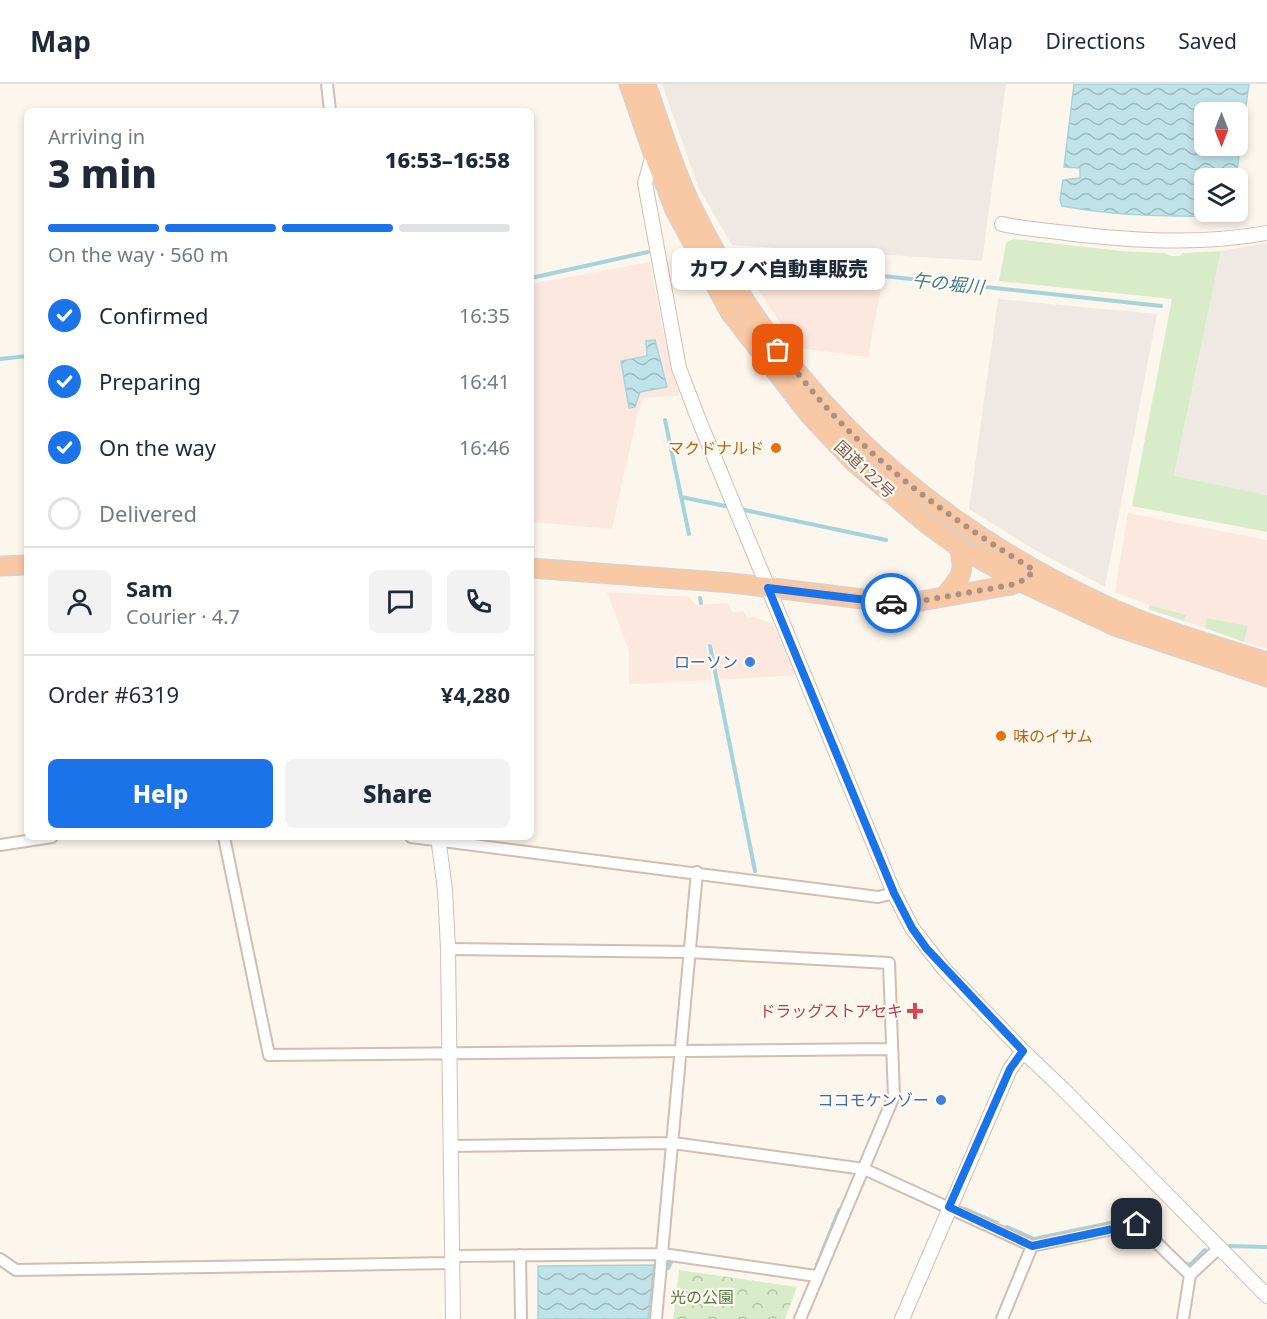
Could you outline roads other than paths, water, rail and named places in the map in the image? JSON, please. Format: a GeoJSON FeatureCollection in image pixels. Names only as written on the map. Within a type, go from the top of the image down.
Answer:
{"type":"FeatureCollection","features":[{"type":"Feature","properties":{"kind":"highway","name":"国道122号"},"geometry":{"type":"LineString","coordinates":[[629,84],[660,148],[745,303],[778,350],[826,407],[868,448],[934,504],[977,535],[1027,576],[1115,626],[1267,676]]}},
{"type":"Feature","properties":{"kind":"highway","name":"国道122号"},"geometry":{"type":"LineString","coordinates":[[646,84],[675,210],[730,312],[809,414],[855,463],[926,523],[959,547],[1105,606],[1267,662]]}},
{"type":"Feature","properties":{"kind":"highway"},"geometry":{"type":"LineString","coordinates":[[944,597],[962,573],[964,565],[959,547]]}},
{"type":"Feature","properties":{"kind":"highway"},"geometry":{"type":"LineString","coordinates":[[0,566],[24,565]]}},
{"type":"Feature","properties":{"kind":"highway"},"geometry":{"type":"LineString","coordinates":[[534,568],[672,578],[895,603],[944,597],[1027,576]]}},
{"type":"Feature","properties":{"kind":"street"},"geometry":{"type":"LineString","coordinates":[[327,84],[330,108]]}},
{"type":"Feature","properties":{"kind":"street"},"geometry":{"type":"LineString","coordinates":[[660,148],[645,183],[679,368],[894,893],[912,928],[927,949],[1023,1051],[1267,1296]]}},
{"type":"Feature","properties":{"kind":"street"},"geometry":{"type":"LineString","coordinates":[[1002,224],[1121,240],[1146,241],[1223,239],[1267,233]]}},
{"type":"Feature","properties":{"kind":"street"},"geometry":{"type":"LineString","coordinates":[[0,845],[32,840]]}},
{"type":"Feature","properties":{"kind":"street"},"geometry":{"type":"LineString","coordinates":[[225,840],[269,1055],[892,1049]]}},
{"type":"Feature","properties":{"kind":"street"},"geometry":{"type":"LineString","coordinates":[[438,840],[445,890],[448,949],[453,1319]]}},
{"type":"Feature","properties":{"kind":"street"},"geometry":{"type":"LineString","coordinates":[[446,840],[878,897],[894,893]]}},
{"type":"Feature","properties":{"kind":"street"},"geometry":{"type":"LineString","coordinates":[[656,1319],[697,872]]}},
{"type":"Feature","properties":{"kind":"street"},"geometry":{"type":"LineString","coordinates":[[448,949],[689,952],[889,963],[894,1096],[816,1276],[800,1319]]}},
{"type":"Feature","properties":{"kind":"street"},"geometry":{"type":"LineString","coordinates":[[902,1319],[1010,1069],[1023,1051]]}},
{"type":"Feature","properties":{"kind":"street"},"geometry":{"type":"LineString","coordinates":[[450,1146],[673,1143],[864,1169],[1032,1246],[1137,1224],[1190,1275]]}},
{"type":"Feature","properties":{"kind":"street"},"geometry":{"type":"LineString","coordinates":[[1004,1318],[1032,1246]]}},
{"type":"Feature","properties":{"kind":"street"},"geometry":{"type":"LineString","coordinates":[[1183,1319],[1190,1275],[1219,1248]]}},
{"type":"Feature","properties":{"kind":"street"},"geometry":{"type":"LineString","coordinates":[[0,1259],[16,1270],[452,1259],[520,1255],[663,1254],[816,1276]]}},
{"type":"Feature","properties":{"kind":"street"},"geometry":{"type":"LineString","coordinates":[[520,1255],[521,1319]]}},
{"type":"Feature","properties":{"kind":"water"},"geometry":{"type":"Polygon","coordinates":[[[1074,84],[1249,84],[1247,102],[1194,102],[1194,156],[1239,156],[1237,168],[1194,168],[1194,216],[1103,212],[1062,206],[1060,200],[1063,180],[1080,178],[1080,168],[1064,167],[1074,84]]]}},
{"type":"Feature","properties":{"kind":"water"},"geometry":{"type":"Polygon","coordinates":[[[655,340],[667,387],[640,392],[635,407],[629,408],[621,361],[647,356],[646,341],[655,340]]]}},
{"type":"Feature","properties":{"kind":"water"},"geometry":{"type":"Polygon","coordinates":[[[654,1265],[648,1319],[538,1319],[538,1266],[654,1265]]]}},
{"type":"Feature","properties":{"kind":"waterway","name":"午の堀川"},"geometry":{"type":"LineString","coordinates":[[534,277],[648,252]]}},
{"type":"Feature","properties":{"kind":"waterway","name":"午の堀川"},"geometry":{"type":"LineString","coordinates":[[735,260],[1161,306]]}},
{"type":"Feature","properties":{"kind":"waterway","name":"午の堀川"},"geometry":{"type":"LineString","coordinates":[[0,359],[24,356]]}},
{"type":"Feature","properties":{"kind":"waterway"},"geometry":{"type":"LineString","coordinates":[[665,420],[689,534]]}},
{"type":"Feature","properties":{"kind":"waterway"},"geometry":{"type":"LineString","coordinates":[[681,497],[730,507]]}},
{"type":"Feature","properties":{"kind":"waterway"},"geometry":{"type":"LineString","coordinates":[[740,509],[886,540]]}},
{"type":"Feature","properties":{"kind":"waterway"},"geometry":{"type":"LineString","coordinates":[[700,598],[701,603]]}},
{"type":"Feature","properties":{"kind":"waterway"},"geometry":{"type":"LineString","coordinates":[[710,646],[755,871]]}},
{"type":"Feature","properties":{"kind":"waterway"},"geometry":{"type":"LineString","coordinates":[[965,1209],[997,1223]]}},
{"type":"Feature","properties":{"kind":"waterway"},"geometry":{"type":"LineString","coordinates":[[817,1265],[839,1210]]}},
{"type":"Feature","properties":{"kind":"waterway"},"geometry":{"type":"LineString","coordinates":[[1007,1227],[1034,1239],[1139,1217],[1169,1248]]}},
{"type":"Feature","properties":{"kind":"waterway"},"geometry":{"type":"LineString","coordinates":[[1229,1246],[1267,1247]]}},
{"type":"Feature","properties":{"kind":"waterway"},"geometry":{"type":"LineString","coordinates":[[1183,1262],[1185,1265],[1191,1264],[1205,1250]]}},
{"type":"Feature","properties":{"kind":"waterway"},"geometry":{"type":"LineString","coordinates":[[668,1268],[671,1262]]}},
{"type":"Feature","properties":{"kind":"place","name":"カワノベ自動車販売"},"geometry":{"type":"Point","coordinates":[778,350]}},
{"type":"Feature","properties":{"kind":"place","name":"マクドナルド"},"geometry":{"type":"Point","coordinates":[776,448]}},
{"type":"Feature","properties":{"kind":"place","name":"ローソン"},"geometry":{"type":"Point","coordinates":[750,662]}},
{"type":"Feature","properties":{"kind":"place","name":"味のイサム"},"geometry":{"type":"Point","coordinates":[1001,736]}},
{"type":"Feature","properties":{"kind":"place","name":"ドラッグストアセキ"},"geometry":{"type":"Point","coordinates":[915,1011]}},
{"type":"Feature","properties":{"kind":"place","name":"ココモケンゾー"},"geometry":{"type":"Point","coordinates":[941,1100]}},
{"type":"Feature","properties":{"kind":"park label","name":"光の公園"},"geometry":{"type":"Point","coordinates":[702,1297]}}]}
